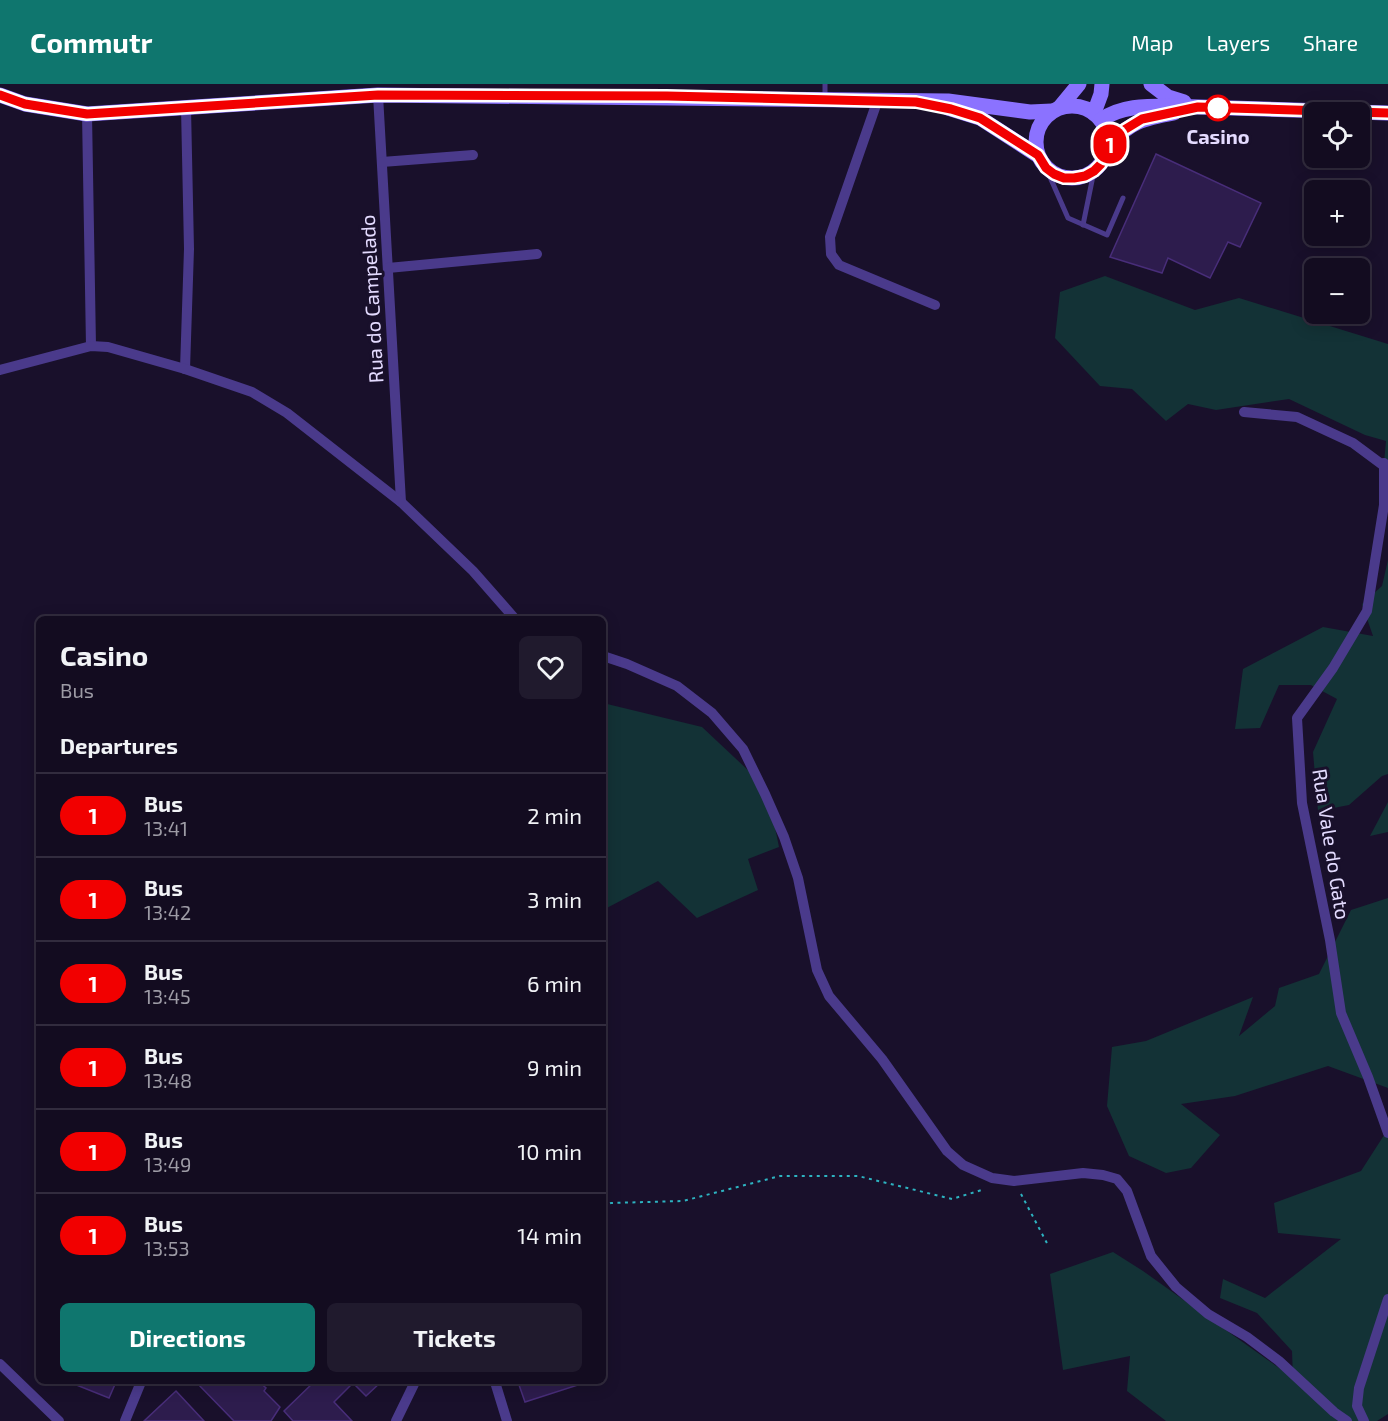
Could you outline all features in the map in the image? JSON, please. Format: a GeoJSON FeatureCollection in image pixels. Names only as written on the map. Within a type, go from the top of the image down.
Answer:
{"type":"FeatureCollection","features":[{"type":"Feature","properties":{"kind":"main road"},"geometry":{"type":"LineString","coordinates":[[1042,162],[1035,143],[1037,130],[1043,119],[1056,109],[1079,84]]}},
{"type":"Feature","properties":{"kind":"main road"},"geometry":{"type":"LineString","coordinates":[[1098,116],[1102,84]]}},
{"type":"Feature","properties":{"kind":"main road"},"geometry":{"type":"LineString","coordinates":[[1151,84],[1168,97],[1198,107]]}},
{"type":"Feature","properties":{"kind":"main road"},"geometry":{"type":"LineString","coordinates":[[0,95],[25,104],[87,114],[378,95],[948,101],[1030,112],[1072,105],[1084,107],[1098,116],[1106,128],[1108,145]]}},
{"type":"Feature","properties":{"kind":"main road"},"geometry":{"type":"LineString","coordinates":[[916,102],[980,118],[1064,178],[1085,176],[1094,171],[1101,164],[1108,145],[1124,130],[1142,119],[1198,107]]}},
{"type":"Feature","properties":{"kind":"main road"},"geometry":{"type":"LineString","coordinates":[[1098,116],[1140,106],[1388,113]]}},
{"type":"Feature","properties":{"kind":"street","name":"Rua do Campelado"},"geometry":{"type":"LineString","coordinates":[[378,95],[401,502]]}},
{"type":"Feature","properties":{"kind":"street"},"geometry":{"type":"LineString","coordinates":[[876,102],[830,237],[831,254],[839,265],[935,305]]}},
{"type":"Feature","properties":{"kind":"street"},"geometry":{"type":"LineString","coordinates":[[185,369],[189,249],[186,108]]}},
{"type":"Feature","properties":{"kind":"street"},"geometry":{"type":"LineString","coordinates":[[87,114],[91,346]]}},
{"type":"Feature","properties":{"kind":"street"},"geometry":{"type":"LineString","coordinates":[[382,162],[473,155]]}},
{"type":"Feature","properties":{"kind":"street"},"geometry":{"type":"LineString","coordinates":[[388,268],[537,254]]}},
{"type":"Feature","properties":{"kind":"street"},"geometry":{"type":"LineString","coordinates":[[0,370],[91,346],[108,347],[185,369],[252,392],[287,413],[401,502],[473,571],[512,616]]}},
{"type":"Feature","properties":{"kind":"street","name":"Rua Vale do Gato"},"geometry":{"type":"LineString","coordinates":[[1244,412],[1297,417],[1353,443],[1384,465],[1384,505],[1367,611],[1333,668],[1297,718],[1302,803],[1330,940],[1341,1013],[1368,1077],[1388,1133]]}},
{"type":"Feature","properties":{"kind":"street"},"geometry":{"type":"LineString","coordinates":[[606,657],[676,686],[712,712],[743,749],[784,837],[798,878],[817,970],[829,996],[882,1059],[946,1151],[963,1165],[992,1178],[1014,1181],[1083,1173],[1117,1179],[1127,1191],[1151,1256],[1176,1287],[1208,1314],[1247,1337],[1271,1355],[1347,1421]]}},
{"type":"Feature","properties":{"kind":"street"},"geometry":{"type":"LineString","coordinates":[[1364,1421],[1357,1406],[1359,1388],[1388,1299]]}},
{"type":"Feature","properties":{"kind":"street"},"geometry":{"type":"LineString","coordinates":[[0,1364],[59,1421]]}},
{"type":"Feature","properties":{"kind":"street"},"geometry":{"type":"LineString","coordinates":[[125,1421],[140,1384]]}},
{"type":"Feature","properties":{"kind":"street"},"geometry":{"type":"LineString","coordinates":[[396,1421],[414,1384]]}},
{"type":"Feature","properties":{"kind":"street"},"geometry":{"type":"LineString","coordinates":[[496,1384],[507,1421]]}},
{"type":"Feature","properties":{"kind":"lane"},"geometry":{"type":"LineString","coordinates":[[825,84],[825,100]]}},
{"type":"Feature","properties":{"kind":"lane"},"geometry":{"type":"LineString","coordinates":[[1042,162],[1068,218],[1083,225],[1107,235],[1123,198]]}},
{"type":"Feature","properties":{"kind":"lane"},"geometry":{"type":"LineString","coordinates":[[1083,225],[1094,171]]}},
{"type":"Feature","properties":{"kind":"path"},"geometry":{"type":"LineString","coordinates":[[606,1205],[683,1201],[780,1176],[858,1176],[952,1199],[1014,1181],[1049,1247]]}},
{"type":"Feature","properties":{"kind":"green space"},"geometry":{"type":"Polygon","coordinates":[[[1105,276],[1195,310],[1239,298],[1304,318],[1304,324],[1323,324],[1388,344],[1388,463],[1384,463],[1386,441],[1365,435],[1289,399],[1216,410],[1188,404],[1166,421],[1132,389],[1100,386],[1055,338],[1060,292],[1105,276]]]}},
{"type":"Feature","properties":{"kind":"green space"},"geometry":{"type":"Polygon","coordinates":[[[1388,560],[1388,774],[1382,776],[1349,805],[1318,811],[1313,752],[1337,699],[1311,685],[1279,685],[1260,728],[1235,729],[1243,669],[1323,627],[1373,636],[1362,604],[1382,586],[1388,560]]]}},
{"type":"Feature","properties":{"kind":"green space"},"geometry":{"type":"Polygon","coordinates":[[[606,704],[702,727],[767,788],[779,847],[748,859],[758,890],[697,918],[658,881],[606,908],[606,704]]]}},
{"type":"Feature","properties":{"kind":"green space"},"geometry":{"type":"Polygon","coordinates":[[[1388,802],[1388,832],[1370,836],[1388,802]]]}},
{"type":"Feature","properties":{"kind":"green space"},"geometry":{"type":"Polygon","coordinates":[[[1388,898],[1388,1088],[1328,1066],[1235,1096],[1181,1104],[1220,1135],[1191,1168],[1166,1173],[1129,1156],[1107,1106],[1112,1047],[1146,1041],[1253,997],[1239,1036],[1275,1006],[1279,988],[1319,974],[1351,910],[1388,898]]]}},
{"type":"Feature","properties":{"kind":"green space"},"geometry":{"type":"Polygon","coordinates":[[[1388,1129],[1388,1414],[1377,1421],[1166,1421],[1127,1391],[1130,1356],[1063,1370],[1050,1274],[1113,1252],[1293,1378],[1292,1351],[1257,1313],[1220,1298],[1223,1279],[1265,1298],[1341,1239],[1278,1233],[1274,1203],[1361,1171],[1388,1129]]]}},
{"type":"Feature","properties":{"kind":"building"},"geometry":{"type":"Polygon","coordinates":[[[1156,154],[1261,203],[1240,247],[1228,242],[1210,278],[1168,258],[1162,273],[1110,257],[1156,154]]]}},
{"type":"Feature","properties":{"kind":"building"},"geometry":{"type":"Polygon","coordinates":[[[74,1384],[115,1384],[109,1398],[74,1384]]]}},
{"type":"Feature","properties":{"kind":"building"},"geometry":{"type":"Polygon","coordinates":[[[198,1384],[261,1384],[266,1388],[264,1391],[280,1407],[271,1421],[234,1421],[198,1384]]]}},
{"type":"Feature","properties":{"kind":"building"},"geometry":{"type":"Polygon","coordinates":[[[312,1384],[352,1384],[334,1402],[352,1421],[293,1421],[284,1411],[312,1384]]]}},
{"type":"Feature","properties":{"kind":"building"},"geometry":{"type":"Polygon","coordinates":[[[354,1384],[379,1384],[366,1396],[354,1384]]]}},
{"type":"Feature","properties":{"kind":"building"},"geometry":{"type":"Polygon","coordinates":[[[519,1384],[581,1384],[525,1402],[519,1384]]]}},
{"type":"Feature","properties":{"kind":"building"},"geometry":{"type":"Polygon","coordinates":[[[176,1391],[204,1421],[144,1421],[176,1391]]]}},
{"type":"Feature","properties":{"kind":"bus line","name":"1"},"geometry":{"type":"LineString","coordinates":[[0,95],[25,104],[87,114],[378,95],[667,96],[916,102],[980,118],[1024,145],[1038,155],[1046,168],[1064,178],[1085,176],[1094,171],[1106,155],[1108,145],[1124,130],[1142,119],[1198,107],[1388,113]]}},
{"type":"Feature","properties":{"kind":"place","name":"Casino"},"geometry":{"type":"Point","coordinates":[1218,108]}}]}
